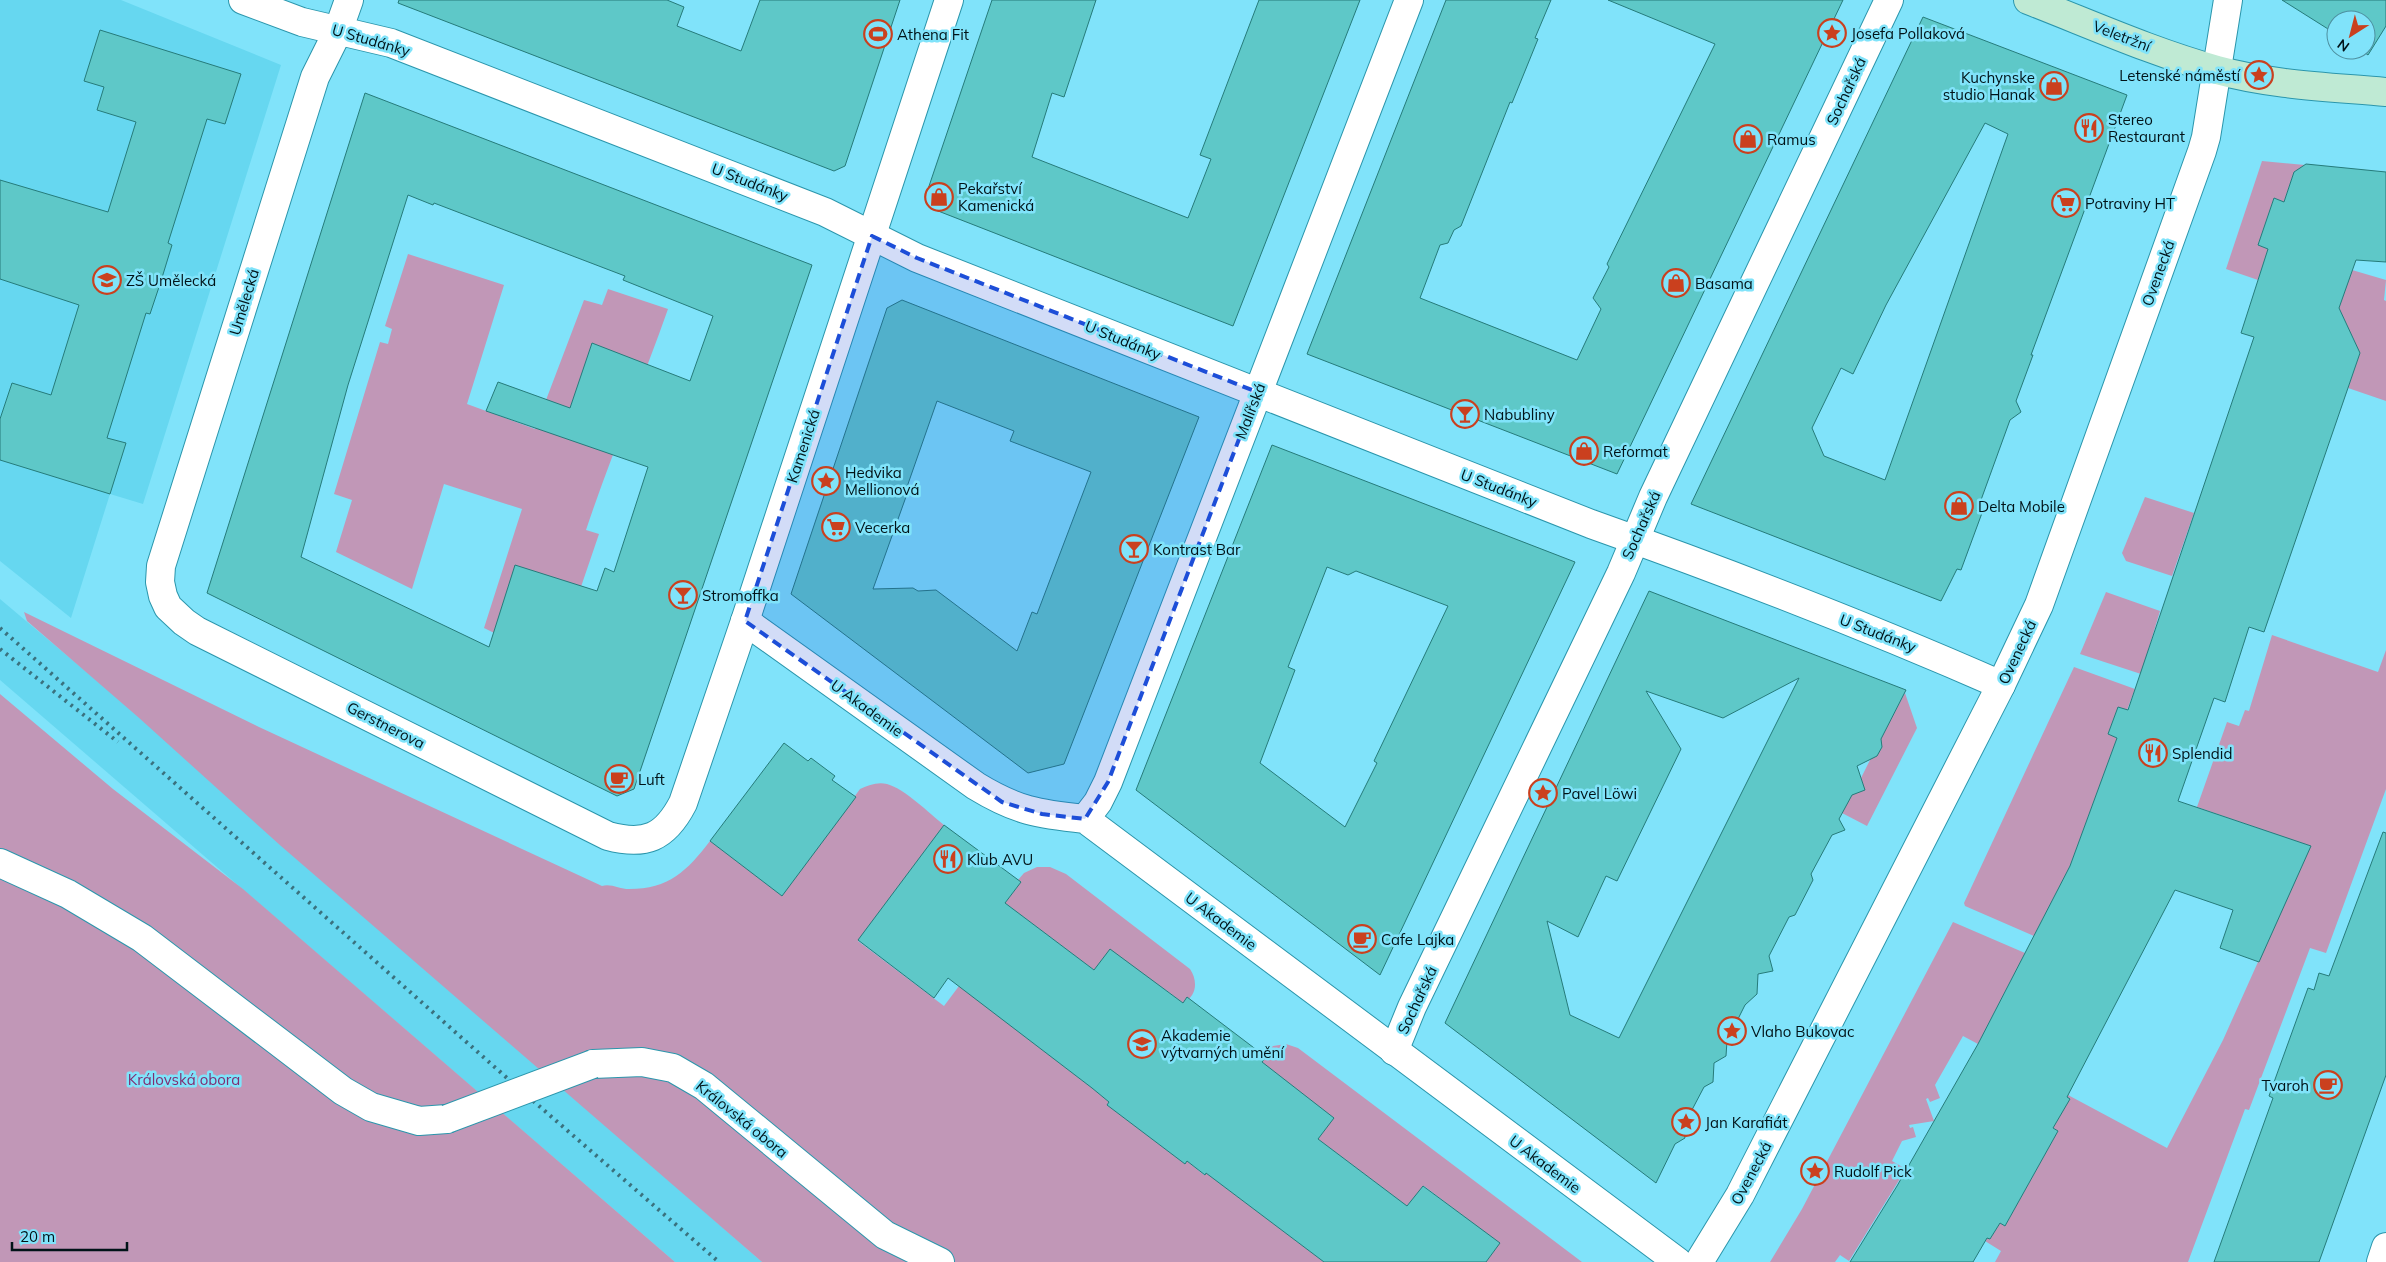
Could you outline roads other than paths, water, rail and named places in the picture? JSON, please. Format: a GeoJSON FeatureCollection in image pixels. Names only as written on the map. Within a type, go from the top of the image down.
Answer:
{"type":"FeatureCollection","features":[{"type":"Feature","properties":{"kind":"main road","name":"Veletržní"},"geometry":{"type":"LineString","coordinates":[[2028,0],[2135,42],[2218,70]]}},
{"type":"Feature","properties":{"kind":"main road"},"geometry":{"type":"LineString","coordinates":[[2218,70],[2284,83],[2386,92]]}},
{"type":"Feature","properties":{"kind":"street","name":"U Studánky"},"geometry":{"type":"LineString","coordinates":[[243,0],[302,22],[391,43],[826,212],[916,258],[1258,392],[1318,418],[1634,539],[1673,552],[1952,662],[2002,684]]}},
{"type":"Feature","properties":{"kind":"street","name":"Umělecká"},"geometry":{"type":"LineString","coordinates":[[168,607],[160,582],[161,566],[314,77],[338,30],[349,0]]}},
{"type":"Feature","properties":{"kind":"street","name":"Kamenická"},"geometry":{"type":"LineString","coordinates":[[608,836],[625,841],[639,841],[663,830],[674,820],[682,803],[745,621],[949,0]]}},
{"type":"Feature","properties":{"kind":"street","name":"Malířská"},"geometry":{"type":"LineString","coordinates":[[1085,819],[1098,802],[1108,782],[1409,0]]}},
{"type":"Feature","properties":{"kind":"street","name":"Sochařská"},"geometry":{"type":"LineString","coordinates":[[1394,1051],[1412,1007],[1621,573],[1634,539],[1889,0]]}},
{"type":"Feature","properties":{"kind":"street","name":"Ovenecká"},"geometry":{"type":"LineString","coordinates":[[1699,1262],[1740,1195],[2002,684],[2039,605],[2202,151],[2218,70],[2228,0]]}},
{"type":"Feature","properties":{"kind":"street","name":"Gerstnerova"},"geometry":{"type":"LineString","coordinates":[[168,607],[184,622],[197,630],[608,836]]}},
{"type":"Feature","properties":{"kind":"street","name":"U Akademie"},"geometry":{"type":"LineString","coordinates":[[745,621],[976,786],[1002,802],[1042,814],[1085,819],[1678,1262]]}},
{"type":"Feature","properties":{"kind":"street","name":"Královská obora"},"geometry":{"type":"LineString","coordinates":[[0,863],[68,894],[142,938],[335,1086],[371,1108],[419,1121],[447,1119],[593,1064],[642,1062],[673,1068],[704,1086],[885,1235],[940,1262]]}},
{"type":"Feature","properties":{"kind":"street"},"geometry":{"type":"LineString","coordinates":[[2381,1262],[2386,1248]]}},
{"type":"Feature","properties":{"kind":"railway"},"geometry":{"type":"LineString","coordinates":[[0,628],[516,1086],[719,1262]]}},
{"type":"Feature","properties":{"kind":"railway"},"geometry":{"type":"LineString","coordinates":[[0,649],[118,742]]}},
{"type":"Feature","properties":{"kind":"place","name":"Josefa Pollaková"},"geometry":{"type":"Point","coordinates":[1832,33]}},
{"type":"Feature","properties":{"kind":"place","name":"Athena Fit"},"geometry":{"type":"Point","coordinates":[878,34]}},
{"type":"Feature","properties":{"kind":"place","name":"Letenské náměstí"},"geometry":{"type":"Point","coordinates":[2259,75]}},
{"type":"Feature","properties":{"kind":"place","name":"Kuchynske studio Hanak"},"geometry":{"type":"Point","coordinates":[2054,86]}},
{"type":"Feature","properties":{"kind":"place","name":"Stereo Restaurant"},"geometry":{"type":"Point","coordinates":[2089,128]}},
{"type":"Feature","properties":{"kind":"place","name":"Ramus"},"geometry":{"type":"Point","coordinates":[1748,139]}},
{"type":"Feature","properties":{"kind":"place","name":"Pekařství Kamenická"},"geometry":{"type":"Point","coordinates":[939,197]}},
{"type":"Feature","properties":{"kind":"place","name":"Potraviny HT"},"geometry":{"type":"Point","coordinates":[2066,203]}},
{"type":"Feature","properties":{"kind":"place","name":"ZŠ Umělecká"},"geometry":{"type":"Point","coordinates":[107,280]}},
{"type":"Feature","properties":{"kind":"place","name":"Basama"},"geometry":{"type":"Point","coordinates":[1676,283]}},
{"type":"Feature","properties":{"kind":"place","name":"Nabubliny"},"geometry":{"type":"Point","coordinates":[1465,414]}},
{"type":"Feature","properties":{"kind":"place","name":"Reformat"},"geometry":{"type":"Point","coordinates":[1584,451]}},
{"type":"Feature","properties":{"kind":"place","name":"Hedvika Mellionová"},"geometry":{"type":"Point","coordinates":[826,481]}},
{"type":"Feature","properties":{"kind":"place","name":"Delta Mobile"},"geometry":{"type":"Point","coordinates":[1959,506]}},
{"type":"Feature","properties":{"kind":"place","name":"Vecerka"},"geometry":{"type":"Point","coordinates":[836,527]}},
{"type":"Feature","properties":{"kind":"place","name":"Kontrast Bar"},"geometry":{"type":"Point","coordinates":[1134,549]}},
{"type":"Feature","properties":{"kind":"place","name":"Stromoffka"},"geometry":{"type":"Point","coordinates":[683,595]}},
{"type":"Feature","properties":{"kind":"place","name":"Splendid"},"geometry":{"type":"Point","coordinates":[2153,753]}},
{"type":"Feature","properties":{"kind":"place","name":"Luft"},"geometry":{"type":"Point","coordinates":[619,779]}},
{"type":"Feature","properties":{"kind":"place","name":"Pavel Löwi"},"geometry":{"type":"Point","coordinates":[1543,793]}},
{"type":"Feature","properties":{"kind":"place","name":"Klub AVU"},"geometry":{"type":"Point","coordinates":[948,859]}},
{"type":"Feature","properties":{"kind":"place","name":"Cafe Lajka"},"geometry":{"type":"Point","coordinates":[1362,939]}},
{"type":"Feature","properties":{"kind":"place","name":"Vlaho Bukovac"},"geometry":{"type":"Point","coordinates":[1732,1031]}},
{"type":"Feature","properties":{"kind":"place","name":"Akademie výtvarných umění"},"geometry":{"type":"Point","coordinates":[1142,1044]}},
{"type":"Feature","properties":{"kind":"place","name":"Tvaroh"},"geometry":{"type":"Point","coordinates":[2328,1085]}},
{"type":"Feature","properties":{"kind":"place","name":"Jan Karafiát"},"geometry":{"type":"Point","coordinates":[1686,1122]}},
{"type":"Feature","properties":{"kind":"place","name":"Rudolf Pick"},"geometry":{"type":"Point","coordinates":[1815,1171]}}]}
